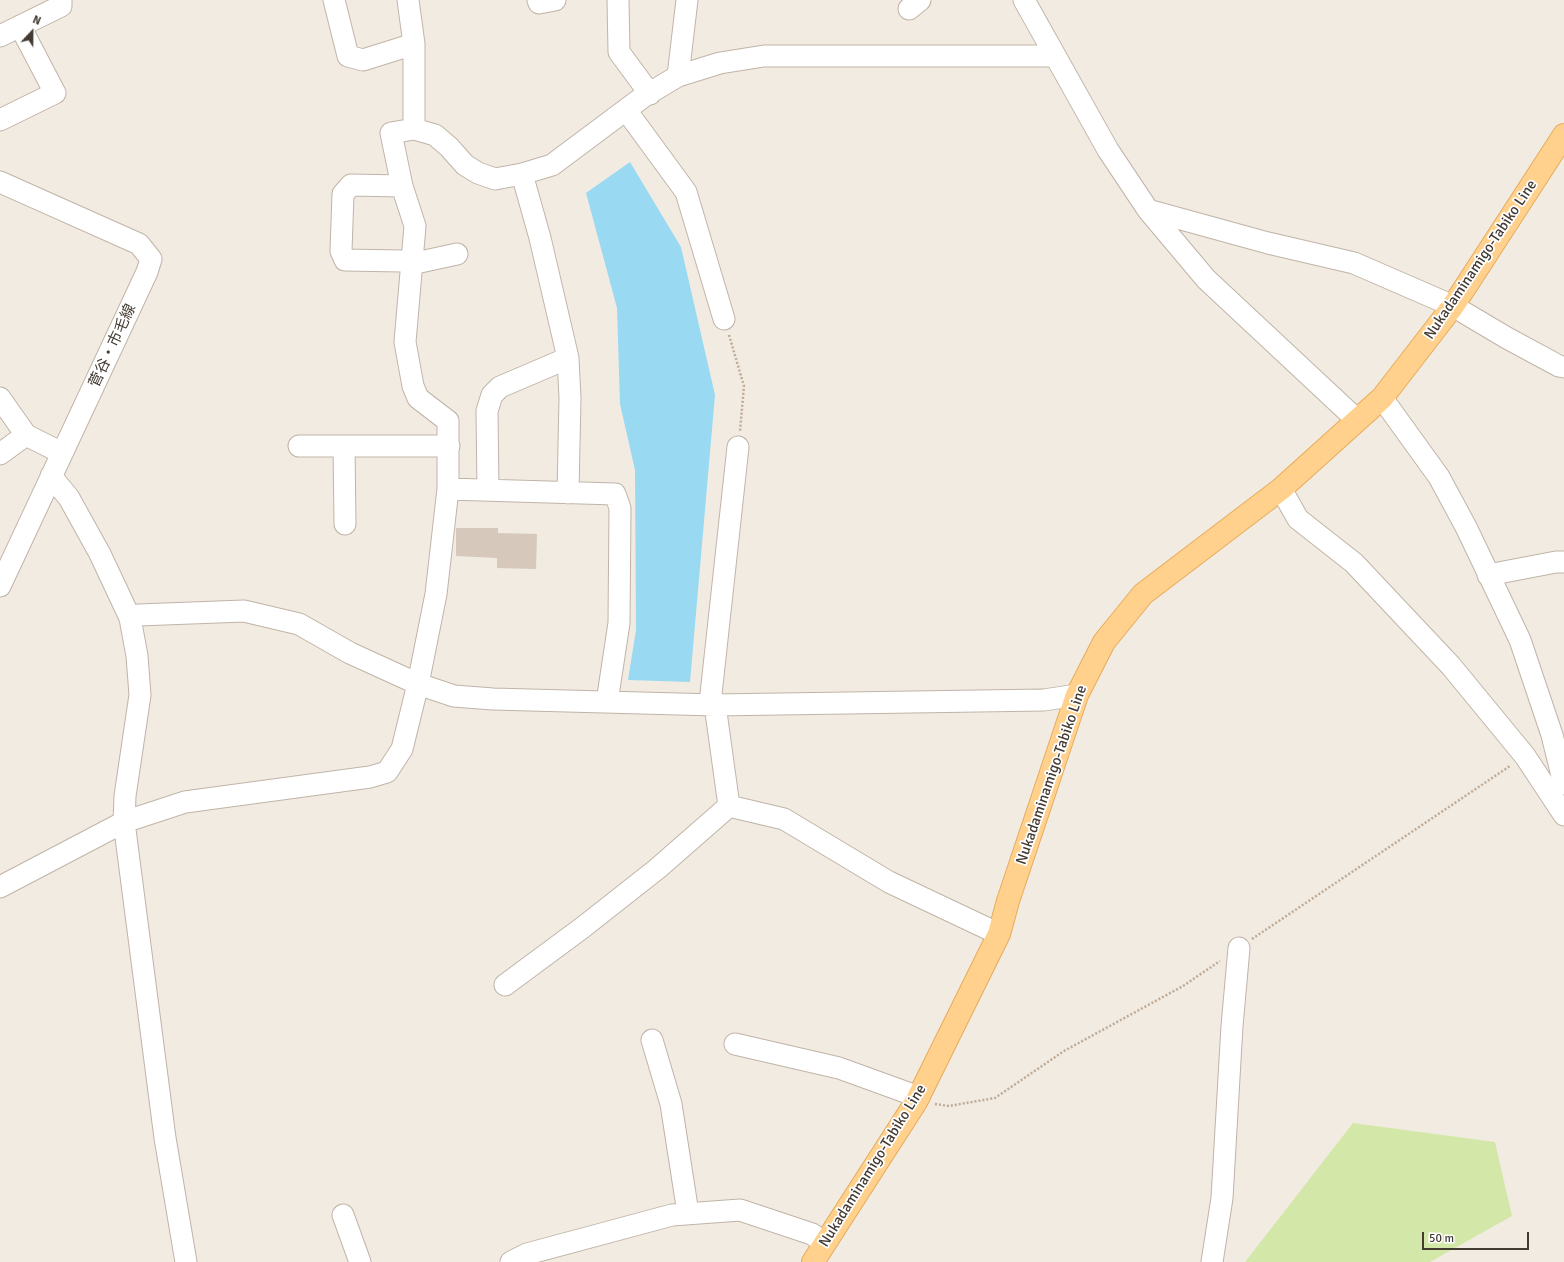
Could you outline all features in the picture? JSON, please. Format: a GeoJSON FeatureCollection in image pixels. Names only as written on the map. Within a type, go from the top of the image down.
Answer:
{"type":"FeatureCollection","features":[{"type":"Feature","properties":{"kind":"main road","name":"Nukadaminamigo-Tabiko Line"},"geometry":{"type":"LineString","coordinates":[[813,1262],[919,1097],[999,934],[1008,901],[1076,695],[1104,642],[1143,594],[1281,489],[1382,398],[1453,306],[1564,136]]}},
{"type":"Feature","properties":{"kind":"street"},"geometry":{"type":"LineString","coordinates":[[0,36],[61,6],[61,0]]}},
{"type":"Feature","properties":{"kind":"street"},"geometry":{"type":"LineString","coordinates":[[334,0],[348,56],[363,60],[414,44]]}},
{"type":"Feature","properties":{"kind":"street"},"geometry":{"type":"LineString","coordinates":[[408,0],[414,44],[414,129]]}},
{"type":"Feature","properties":{"kind":"street"},"geometry":{"type":"LineString","coordinates":[[538,0],[540,3],[555,0]]}},
{"type":"Feature","properties":{"kind":"street"},"geometry":{"type":"LineString","coordinates":[[618,0],[619,52],[650,94]]}},
{"type":"Feature","properties":{"kind":"street"},"geometry":{"type":"LineString","coordinates":[[678,76],[687,0]]}},
{"type":"Feature","properties":{"kind":"street"},"geometry":{"type":"LineString","coordinates":[[1024,0],[1108,150],[1148,210],[1206,279],[1357,420]]}},
{"type":"Feature","properties":{"kind":"street"},"geometry":{"type":"LineString","coordinates":[[0,120],[55,93],[20,26]]}},
{"type":"Feature","properties":{"kind":"street"},"geometry":{"type":"LineString","coordinates":[[0,887],[124,822],[185,802],[370,777],[387,772],[402,749],[418,684],[436,594],[448,489],[449,446],[448,421],[418,398],[413,386],[405,342],[415,226],[402,186],[391,133],[414,129],[435,135],[449,147],[465,165],[478,173],[495,179],[522,174],[552,165],[626,110],[678,76],[720,63],[764,56],[1054,56]]}},
{"type":"Feature","properties":{"kind":"street"},"geometry":{"type":"LineString","coordinates":[[626,110],[686,192],[724,319]]}},
{"type":"Feature","properties":{"kind":"street"},"geometry":{"type":"LineString","coordinates":[[522,174],[540,238],[568,358],[570,398],[568,493]]}},
{"type":"Feature","properties":{"kind":"street","name":"菅谷・市毛線"},"geometry":{"type":"LineString","coordinates":[[0,182],[139,244],[151,259],[147,272],[0,586]]}},
{"type":"Feature","properties":{"kind":"street"},"geometry":{"type":"LineString","coordinates":[[402,186],[352,185],[343,194],[341,251],[345,260],[402,261],[411,264],[457,254]]}},
{"type":"Feature","properties":{"kind":"street"},"geometry":{"type":"LineString","coordinates":[[1148,210],[1268,243],[1354,263],[1453,306],[1507,338],[1559,366],[1564,367]]}},
{"type":"Feature","properties":{"kind":"street"},"geometry":{"type":"LineString","coordinates":[[488,490],[487,411],[492,395],[500,387],[568,358]]}},
{"type":"Feature","properties":{"kind":"street"},"geometry":{"type":"LineString","coordinates":[[0,398],[26,435],[62,453]]}},
{"type":"Feature","properties":{"kind":"street"},"geometry":{"type":"LineString","coordinates":[[1382,398],[1439,477],[1466,527],[1520,640],[1558,730],[1564,784]]}},
{"type":"Feature","properties":{"kind":"street"},"geometry":{"type":"LineString","coordinates":[[0,454],[26,435]]}},
{"type":"Feature","properties":{"kind":"street"},"geometry":{"type":"LineString","coordinates":[[299,446],[449,446]]}},
{"type":"Feature","properties":{"kind":"street"},"geometry":{"type":"LineString","coordinates":[[344,446],[345,524]]}},
{"type":"Feature","properties":{"kind":"street"},"geometry":{"type":"LineString","coordinates":[[729,806],[715,705],[711,694],[738,447]]}},
{"type":"Feature","properties":{"kind":"street"},"geometry":{"type":"LineString","coordinates":[[51,476],[69,498],[100,554],[130,618],[137,656],[140,695],[125,796],[124,822],[165,1138],[186,1262]]}},
{"type":"Feature","properties":{"kind":"street"},"geometry":{"type":"LineString","coordinates":[[448,489],[615,494],[620,508],[619,623],[607,702]]}},
{"type":"Feature","properties":{"kind":"street"},"geometry":{"type":"LineString","coordinates":[[1281,489],[1298,519],[1354,563],[1451,666],[1525,756],[1564,815]]}},
{"type":"Feature","properties":{"kind":"street"},"geometry":{"type":"LineString","coordinates":[[1488,575],[1556,562],[1564,562]]}},
{"type":"Feature","properties":{"kind":"street"},"geometry":{"type":"LineString","coordinates":[[130,618],[138,615],[244,610],[299,624],[350,653],[418,684],[454,696],[493,699],[715,705],[1044,700],[1076,695]]}},
{"type":"Feature","properties":{"kind":"street"},"geometry":{"type":"LineString","coordinates":[[1525,756],[1558,730]]}},
{"type":"Feature","properties":{"kind":"street"},"geometry":{"type":"LineString","coordinates":[[729,806],[784,819],[889,882],[999,934]]}},
{"type":"Feature","properties":{"kind":"street"},"geometry":{"type":"LineString","coordinates":[[505,985],[582,928],[657,869],[729,806]]}},
{"type":"Feature","properties":{"kind":"street"},"geometry":{"type":"LineString","coordinates":[[1212,1262],[1222,1198],[1232,1026],[1239,948]]}},
{"type":"Feature","properties":{"kind":"street"},"geometry":{"type":"LineString","coordinates":[[652,1040],[672,1104],[688,1214]]}},
{"type":"Feature","properties":{"kind":"street"},"geometry":{"type":"LineString","coordinates":[[735,1044],[839,1068],[919,1097]]}},
{"type":"Feature","properties":{"kind":"street"},"geometry":{"type":"LineString","coordinates":[[522,1259],[672,1214],[740,1210],[812,1234],[825,1243]]}},
{"type":"Feature","properties":{"kind":"street"},"geometry":{"type":"LineString","coordinates":[[343,1215],[360,1262]]}},
{"type":"Feature","properties":{"kind":"path"},"geometry":{"type":"LineString","coordinates":[[724,319],[744,386],[738,447]]}},
{"type":"Feature","properties":{"kind":"green space"},"geometry":{"type":"Polygon","coordinates":[[[1353,1123],[1495,1142],[1512,1216],[1430,1262],[1245,1262],[1353,1123]]]}},
{"type":"Feature","properties":{"kind":"water"},"geometry":{"type":"Polygon","coordinates":[[[630,162],[681,247],[715,395],[690,682],[628,680],[636,630],[635,470],[620,404],[617,308],[586,193],[630,162]]]}},
{"type":"Feature","properties":{"kind":"building"},"geometry":{"type":"Polygon","coordinates":[[[456,528],[498,528],[498,533],[537,534],[536,569],[497,568],[497,558],[456,556],[456,528]]]}}]}
